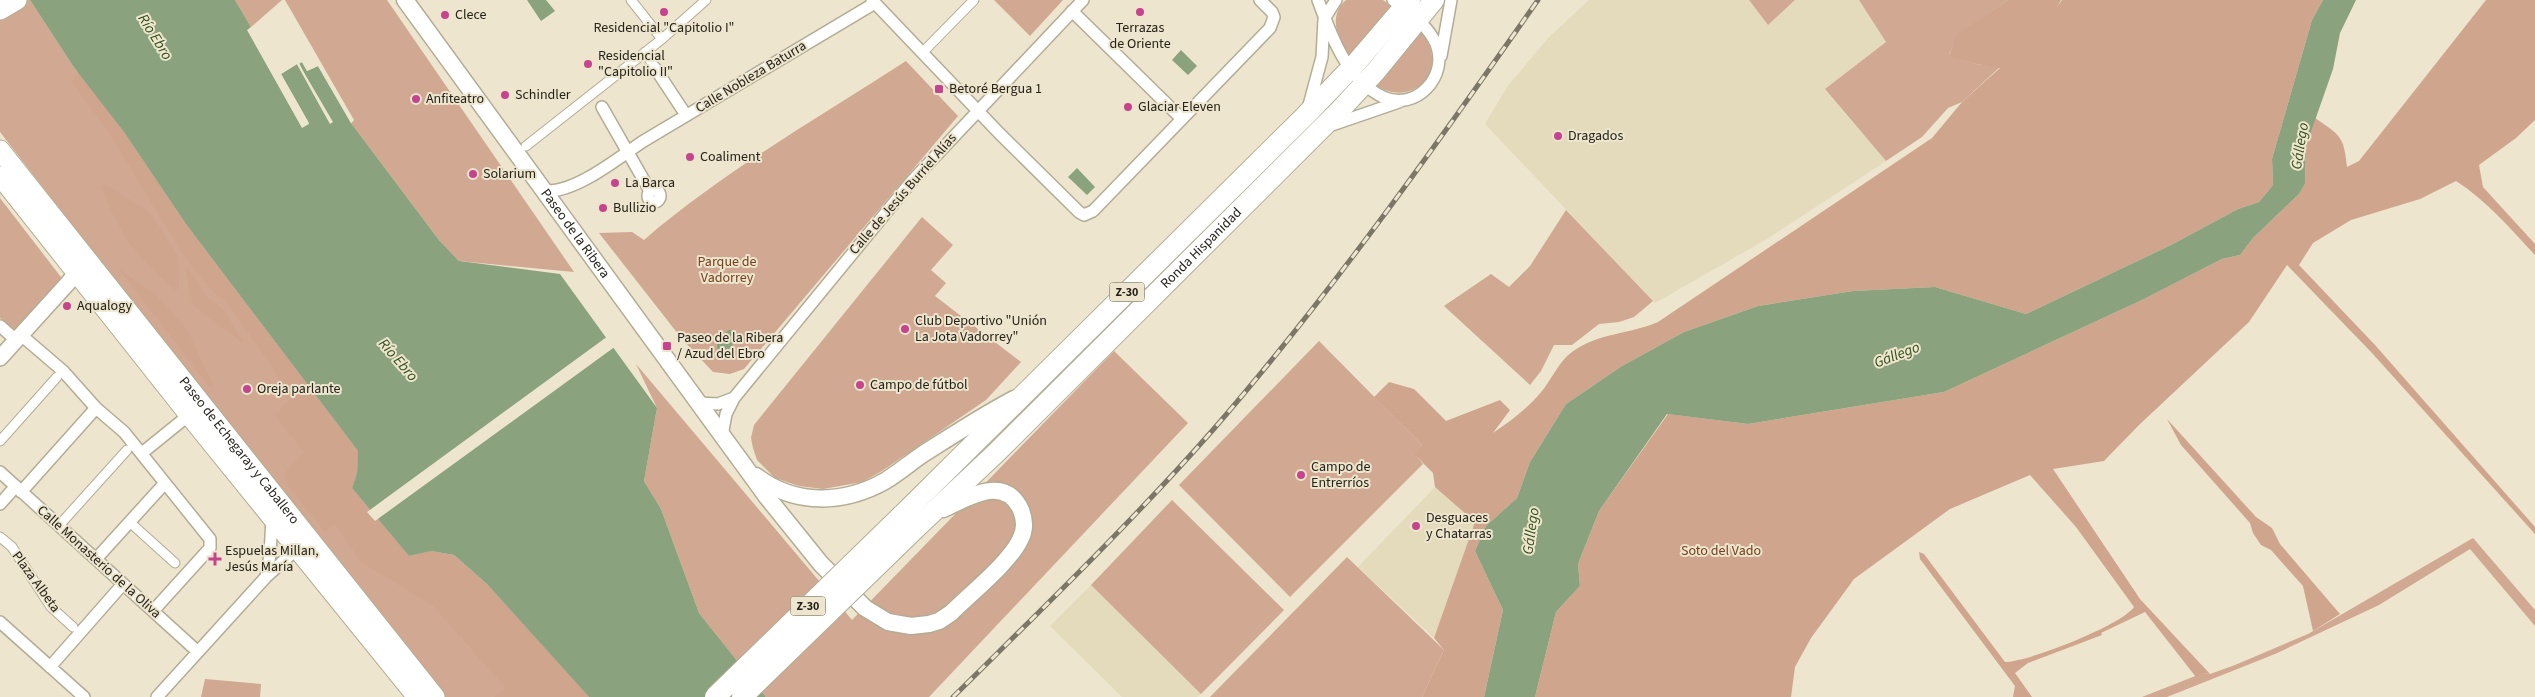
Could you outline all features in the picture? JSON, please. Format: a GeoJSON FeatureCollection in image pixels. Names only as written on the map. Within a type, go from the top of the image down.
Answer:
{"type":"FeatureCollection","features":[{"type":"Feature","properties":{"kind":"highway","name":"Ronda Hispanidad"},"geometry":{"type":"LineString","coordinates":[[908,522],[930,515],[996,453],[1312,124],[1351,68],[1406,7],[1434,0]]}},
{"type":"Feature","properties":{"kind":"highway","name":"Ronda Hispanidad"},"geometry":{"type":"LineString","coordinates":[[908,522],[1029,390],[1312,124],[1364,83],[1406,7]]}},
{"type":"Feature","properties":{"kind":"highway","name":"Z-30"},"geometry":{"type":"LineString","coordinates":[[715,697],[908,522]]}},
{"type":"Feature","properties":{"kind":"highway","name":"Z-30"},"geometry":{"type":"LineString","coordinates":[[742,697],[908,522]]}},
{"type":"Feature","properties":{"kind":"main road"},"geometry":{"type":"LineString","coordinates":[[0,10],[18,0]]}},
{"type":"Feature","properties":{"kind":"main road","name":"Paseo de la Ribera"},"geometry":{"type":"LineString","coordinates":[[405,0],[745,466]]}},
{"type":"Feature","properties":{"kind":"main road","name":"Paseo de Echegaray y Caballero"},"geometry":{"type":"LineString","coordinates":[[0,150],[305,547],[414,696]]}},
{"type":"Feature","properties":{"kind":"main road","name":"Paseo de Echegaray y Caballero"},"geometry":{"type":"LineString","coordinates":[[0,176],[272,518],[305,547],[435,697]]}},
{"type":"Feature","properties":{"kind":"main road"},"geometry":{"type":"LineString","coordinates":[[745,466],[776,489],[809,499],[851,495],[886,480],[972,422],[1029,390]]}},
{"type":"Feature","properties":{"kind":"main road"},"geometry":{"type":"LineString","coordinates":[[745,466],[793,531],[842,587],[876,616],[900,626],[929,624],[951,613],[1009,555],[1023,532],[1024,521],[1017,504],[997,492],[974,494],[930,515]]}},
{"type":"Feature","properties":{"kind":"street"},"geometry":{"type":"LineString","coordinates":[[631,0],[662,39]]}},
{"type":"Feature","properties":{"kind":"street"},"geometry":{"type":"LineString","coordinates":[[526,146],[662,39],[706,0]]}},
{"type":"Feature","properties":{"kind":"street"},"geometry":{"type":"LineString","coordinates":[[923,52],[974,0]]}},
{"type":"Feature","properties":{"kind":"street","name":"Calle de Jesús Burriel Alías"},"geometry":{"type":"LineString","coordinates":[[722,436],[726,414],[734,398],[911,182],[1083,0]]}},
{"type":"Feature","properties":{"kind":"street"},"geometry":{"type":"LineString","coordinates":[[873,1],[978,111],[1079,212],[1088,214],[1274,22],[1272,12],[1260,0]]}},
{"type":"Feature","properties":{"kind":"street"},"geometry":{"type":"LineString","coordinates":[[1318,0],[1335,43],[1351,68],[1364,83],[1383,97],[1402,101]]}},
{"type":"Feature","properties":{"kind":"street"},"geometry":{"type":"LineString","coordinates":[[1336,0],[1324,19],[1322,57],[1314,91],[1312,124],[1359,114],[1402,101],[1414,97],[1427,87],[1436,76],[1451,0]]}},
{"type":"Feature","properties":{"kind":"street","name":"Calle Nobleza Baturra"},"geometry":{"type":"LineString","coordinates":[[545,191],[562,190],[628,152],[873,1]]}},
{"type":"Feature","properties":{"kind":"street"},"geometry":{"type":"LineString","coordinates":[[1406,7],[1432,37],[1440,60]]}},
{"type":"Feature","properties":{"kind":"street"},"geometry":{"type":"LineString","coordinates":[[1072,11],[1181,118]]}},
{"type":"Feature","properties":{"kind":"street"},"geometry":{"type":"LineString","coordinates":[[645,52],[686,115]]}},
{"type":"Feature","properties":{"kind":"street"},"geometry":{"type":"LineString","coordinates":[[594,92],[650,191]]}},
{"type":"Feature","properties":{"kind":"street"},"geometry":{"type":"LineString","coordinates":[[556,207],[562,190]]}},
{"type":"Feature","properties":{"kind":"street"},"geometry":{"type":"LineString","coordinates":[[0,358],[77,272],[79,251]]}},
{"type":"Feature","properties":{"kind":"street"},"geometry":{"type":"LineString","coordinates":[[0,326],[63,371],[96,408],[124,432],[210,539],[210,548],[154,611]]}},
{"type":"Feature","properties":{"kind":"street"},"geometry":{"type":"LineString","coordinates":[[0,441],[57,378]]}},
{"type":"Feature","properties":{"kind":"street"},"geometry":{"type":"LineString","coordinates":[[699,402],[718,404],[734,398]]}},
{"type":"Feature","properties":{"kind":"street"},"geometry":{"type":"LineString","coordinates":[[0,504],[19,489],[96,408]]}},
{"type":"Feature","properties":{"kind":"street"},"geometry":{"type":"LineString","coordinates":[[142,454],[189,415]]}},
{"type":"Feature","properties":{"kind":"street"},"geometry":{"type":"LineString","coordinates":[[64,520],[127,450]]}},
{"type":"Feature","properties":{"kind":"street","name":"Calle Monasterio de la Oliva"},"geometry":{"type":"LineString","coordinates":[[0,472],[198,652]]}},
{"type":"Feature","properties":{"kind":"street"},"geometry":{"type":"LineString","coordinates":[[96,559],[165,482]]}},
{"type":"Feature","properties":{"kind":"street"},"geometry":{"type":"LineString","coordinates":[[266,577],[270,555],[272,518]]}},
{"type":"Feature","properties":{"kind":"street"},"geometry":{"type":"LineString","coordinates":[[134,526],[175,563]]}},
{"type":"Feature","properties":{"kind":"street","name":"Plaza Albeta"},"geometry":{"type":"LineString","coordinates":[[0,537],[12,548],[52,607],[73,627]]}},
{"type":"Feature","properties":{"kind":"street"},"geometry":{"type":"LineString","coordinates":[[157,697],[266,577],[305,547]]}},
{"type":"Feature","properties":{"kind":"street"},"geometry":{"type":"LineString","coordinates":[[50,667],[123,584]]}},
{"type":"Feature","properties":{"kind":"street"},"geometry":{"type":"LineString","coordinates":[[0,622],[84,697]]}},
{"type":"Feature","properties":{"kind":"shaded area"},"geometry":{"type":"Polygon","coordinates":[[[1589,0],[1749,0],[1768,25],[1795,0],[1859,0],[1886,42],[1825,90],[1886,161],[1767,239],[1655,303],[1485,124],[1507,87],[1549,37],[1589,0]]]}},
{"type":"Feature","properties":{"kind":"shaded area"},"geometry":{"type":"Polygon","coordinates":[[[1435,487],[1476,522],[1434,638],[1358,567],[1435,487]]]}},
{"type":"Feature","properties":{"kind":"shaded area"},"geometry":{"type":"Polygon","coordinates":[[[1091,585],[1201,694],[1197,697],[1122,697],[1050,626],[1091,585]]]}},
{"type":"Feature","properties":{"kind":"green space"},"geometry":{"type":"Polygon","coordinates":[[[0,0],[30,0],[73,66],[124,132],[186,224],[358,451],[357,473],[352,488],[409,556],[431,551],[488,585],[589,697],[443,697],[268,479],[0,132],[0,0]]]}},
{"type":"Feature","properties":{"kind":"green space"},"geometry":{"type":"Polygon","coordinates":[[[235,0],[282,0],[251,27],[235,0]]]}},
{"type":"Feature","properties":{"kind":"green space"},"geometry":{"type":"Polygon","coordinates":[[[285,0],[387,0],[574,272],[459,261],[439,240],[351,123],[354,120],[285,0]]]}},
{"type":"Feature","properties":{"kind":"green space"},"geometry":{"type":"Polygon","coordinates":[[[994,0],[1063,0],[1030,36],[994,0]]]}},
{"type":"Feature","properties":{"kind":"green space"},"geometry":{"type":"Polygon","coordinates":[[[1346,0],[1383,0],[1393,7],[1351,58],[1342,44],[1336,29],[1337,13],[1340,6],[1346,0]]]}},
{"type":"Feature","properties":{"kind":"green space"},"geometry":{"type":"Polygon","coordinates":[[[1749,0],[1795,0],[1768,25],[1749,0]]]}},
{"type":"Feature","properties":{"kind":"green space"},"geometry":{"type":"Polygon","coordinates":[[[1859,0],[2008,0],[1958,34],[1949,55],[1976,64],[2000,67],[1962,102],[1948,108],[1922,137],[1886,161],[1825,89],[1886,42],[1859,0]]]}},
{"type":"Feature","properties":{"kind":"green space"},"geometry":{"type":"Polygon","coordinates":[[[2008,0],[2061,0],[2057,7],[2062,0],[2323,0],[2312,20],[2272,159],[2273,185],[2259,202],[2238,209],[2171,245],[2026,314],[1935,287],[1853,291],[1758,306],[1684,332],[1622,366],[1566,404],[1530,462],[1517,498],[1486,526],[1475,551],[1503,610],[1484,697],[1422,697],[1444,650],[1434,638],[1475,522],[1435,487],[1433,473],[1414,454],[1422,445],[1374,397],[1389,382],[1414,389],[1446,421],[1500,400],[1510,410],[1493,433],[1513,419],[1537,397],[1563,360],[1572,352],[1603,337],[1658,322],[1932,138],[1962,102],[2000,68],[1976,64],[1949,56],[1957,34],[2008,0]]]}},
{"type":"Feature","properties":{"kind":"green space","name":"Soto del Vado"},"geometry":{"type":"Polygon","coordinates":[[[2486,0],[2535,0],[2535,120],[2516,138],[2479,165],[2483,187],[2535,244],[2535,255],[2488,206],[2456,181],[2420,199],[2351,220],[2313,243],[2299,265],[2375,345],[2535,527],[2535,534],[2372,353],[2287,265],[2249,322],[2139,425],[2104,461],[2053,469],[2140,599],[2210,674],[2203,673],[2196,677],[2145,612],[2101,633],[2102,635],[2028,663],[2015,673],[2032,697],[2013,697],[2015,686],[1920,559],[1919,552],[1924,554],[2005,662],[2033,656],[2074,641],[2112,623],[2126,615],[2134,607],[2076,527],[2030,475],[1950,509],[1854,579],[1811,638],[1795,667],[1791,697],[1535,697],[1556,612],[1580,586],[1578,564],[1599,511],[1668,414],[1748,424],[1944,392],[2142,300],[2222,259],[2240,255],[2253,238],[2299,194],[2305,184],[2306,146],[2315,118],[2339,137],[2344,149],[2347,167],[2359,161],[2486,0]]]}},
{"type":"Feature","properties":{"kind":"green space"},"geometry":{"type":"Polygon","coordinates":[[[1419,30],[1429,44],[1432,58],[1431,70],[1425,81],[1415,89],[1403,92],[1389,91],[1373,84],[1419,30]]]}},
{"type":"Feature","properties":{"kind":"green space","name":"Parque de Vadorrey"},"geometry":{"type":"Polygon","coordinates":[[[906,61],[958,116],[744,369],[730,374],[713,372],[682,339],[599,233],[632,232],[644,240],[706,191],[739,168],[906,61]]]}},
{"type":"Feature","properties":{"kind":"green space"},"geometry":{"type":"Polygon","coordinates":[[[79,71],[124,132],[186,224],[358,451],[357,473],[352,488],[409,556],[431,551],[454,555],[488,585],[589,697],[494,697],[506,688],[432,605],[361,562],[335,524],[324,531],[287,484],[285,473],[304,452],[274,415],[291,398],[226,301],[217,296],[186,259],[107,130],[72,82],[79,71]]]}},
{"type":"Feature","properties":{"kind":"green space"},"geometry":{"type":"Polygon","coordinates":[[[104,184],[147,210],[160,227],[178,257],[179,288],[175,290],[169,285],[135,251],[117,222],[101,187],[104,184]]]}},
{"type":"Feature","properties":{"kind":"green space"},"geometry":{"type":"Polygon","coordinates":[[[0,198],[64,281],[15,332],[0,318],[0,198]]]}},
{"type":"Feature","properties":{"kind":"green space"},"geometry":{"type":"Polygon","coordinates":[[[1566,210],[1653,301],[1634,317],[1619,322],[1599,324],[1572,345],[1554,345],[1541,371],[1530,385],[1444,306],[1491,274],[1509,287],[1530,266],[1566,210]]]}},
{"type":"Feature","properties":{"kind":"green space","name":"Club Deportivo \"Unión La Jota Vadorrey\""},"geometry":{"type":"Polygon","coordinates":[[[922,217],[953,245],[931,270],[946,283],[935,296],[1021,362],[986,400],[882,471],[862,482],[823,489],[799,486],[775,478],[757,460],[751,438],[754,425],[922,217]]]}},
{"type":"Feature","properties":{"kind":"green space"},"geometry":{"type":"Polygon","coordinates":[[[186,266],[209,299],[224,310],[244,344],[194,306],[188,287],[186,266]]]}},
{"type":"Feature","properties":{"kind":"green space"},"geometry":{"type":"Polygon","coordinates":[[[119,269],[156,295],[188,331],[214,387],[209,386],[119,269]]]}},
{"type":"Feature","properties":{"kind":"green space","name":"Campo de Entrerríos"},"geometry":{"type":"Polygon","coordinates":[[[1319,341],[1422,445],[1415,454],[1423,464],[1290,597],[1179,485],[1319,341]]]}},
{"type":"Feature","properties":{"kind":"green space"},"geometry":{"type":"Polygon","coordinates":[[[1114,351],[1188,423],[929,697],[766,697],[699,613],[661,509],[644,481],[657,408],[636,364],[852,620],[1114,351]]]}},
{"type":"Feature","properties":{"kind":"green space"},"geometry":{"type":"Polygon","coordinates":[[[2167,419],[2256,517],[2272,528],[2280,544],[2340,614],[2313,631],[2303,586],[2271,550],[2261,545],[2253,533],[2250,523],[2181,445],[2167,419]]]}},
{"type":"Feature","properties":{"kind":"green space"},"geometry":{"type":"Polygon","coordinates":[[[1172,500],[1284,610],[1201,694],[1091,585],[1172,500]]]}},
{"type":"Feature","properties":{"kind":"green space"},"geometry":{"type":"Polygon","coordinates":[[[2473,538],[2535,610],[2535,626],[2470,549],[2379,605],[2275,654],[2167,697],[2142,697],[2203,673],[2210,674],[2235,665],[2308,634],[2473,538]]]}},
{"type":"Feature","properties":{"kind":"green space"},"geometry":{"type":"Polygon","coordinates":[[[1347,557],[1444,650],[1422,697],[1210,697],[1347,557]]]}},
{"type":"Feature","properties":{"kind":"green space"},"geometry":{"type":"Polygon","coordinates":[[[205,679],[261,684],[260,697],[201,697],[205,679]]]}},
{"type":"Feature","properties":{"kind":"water","name":"Río Ebro"},"geometry":{"type":"Polygon","coordinates":[[[30,0],[235,0],[251,27],[248,30],[302,127],[309,123],[281,74],[297,64],[330,124],[299,63],[302,62],[307,71],[318,66],[351,123],[439,240],[459,261],[560,274],[657,408],[644,481],[661,509],[699,613],[766,697],[589,697],[488,585],[454,555],[431,551],[409,556],[352,488],[357,473],[358,451],[186,224],[124,132],[73,66],[30,0]]]}},
{"type":"Feature","properties":{"kind":"water"},"geometry":{"type":"Polygon","coordinates":[[[527,0],[546,0],[555,11],[541,21],[527,0]]]}},
{"type":"Feature","properties":{"kind":"water","name":"Gállego"},"geometry":{"type":"Polygon","coordinates":[[[2323,0],[2356,0],[2340,33],[2333,69],[2306,146],[2305,184],[2299,194],[2253,238],[2240,255],[2222,259],[2142,300],[1944,392],[1748,424],[1667,414],[1599,511],[1578,564],[1580,586],[1556,612],[1535,697],[1484,697],[1503,610],[1475,551],[1486,526],[1517,498],[1530,462],[1566,404],[1622,366],[1684,332],[1758,306],[1853,291],[1935,287],[2026,314],[2171,245],[2238,209],[2259,202],[2273,185],[2272,159],[2312,20],[2323,0]]]}},
{"type":"Feature","properties":{"kind":"water"},"geometry":{"type":"Polygon","coordinates":[[[1181,50],[1197,66],[1188,75],[1172,60],[1181,50]]]}},
{"type":"Feature","properties":{"kind":"water"},"geometry":{"type":"Polygon","coordinates":[[[1077,168],[1095,187],[1087,195],[1068,177],[1077,168]]]}},
{"type":"Feature","properties":{"kind":"water"},"geometry":{"type":"Polygon","coordinates":[[[729,330],[736,330],[736,340],[729,349],[723,351],[717,349],[717,339],[729,330]]]}},
{"type":"Feature","properties":{"kind":"pier"},"geometry":{"type":"Polygon","coordinates":[[[253,26],[251,31],[303,124],[305,123],[278,74],[302,59],[308,68],[320,64],[353,121],[351,123],[318,66],[307,71],[302,62],[299,64],[333,122],[330,124],[297,64],[281,74],[309,124],[302,128],[247,30],[253,26]]]}},
{"type":"Feature","properties":{"kind":"pier"},"geometry":{"type":"Polygon","coordinates":[[[608,336],[616,346],[375,521],[367,512],[608,336]]]}},
{"type":"Feature","properties":{"kind":"railway"},"geometry":{"type":"LineString","coordinates":[[953,697],[1149,500],[1256,380],[1340,274],[1460,111],[1538,0]]}},
{"type":"Feature","properties":{"kind":"place","name":"Residencial \"Capitolio I\""},"geometry":{"type":"Point","coordinates":[664,12]}},
{"type":"Feature","properties":{"kind":"place","name":"Terrazas de Oriente"},"geometry":{"type":"Point","coordinates":[1140,12]}},
{"type":"Feature","properties":{"kind":"place","name":"Clece"},"geometry":{"type":"Point","coordinates":[445,15]}},
{"type":"Feature","properties":{"kind":"place","name":"Residencial \"Capitolio II\""},"geometry":{"type":"Point","coordinates":[588,64]}},
{"type":"Feature","properties":{"kind":"place","name":"Betoré Bergua 1"},"geometry":{"type":"Point","coordinates":[939,89]}},
{"type":"Feature","properties":{"kind":"place","name":"Schindler"},"geometry":{"type":"Point","coordinates":[505,95]}},
{"type":"Feature","properties":{"kind":"place","name":"Anfiteatro"},"geometry":{"type":"Point","coordinates":[416,99]}},
{"type":"Feature","properties":{"kind":"place","name":"Glaciar Eleven"},"geometry":{"type":"Point","coordinates":[1128,107]}},
{"type":"Feature","properties":{"kind":"place","name":"Dragados"},"geometry":{"type":"Point","coordinates":[1558,136]}},
{"type":"Feature","properties":{"kind":"place","name":"Coaliment"},"geometry":{"type":"Point","coordinates":[690,157]}},
{"type":"Feature","properties":{"kind":"place","name":"Solarium"},"geometry":{"type":"Point","coordinates":[473,174]}},
{"type":"Feature","properties":{"kind":"place","name":"La Barca"},"geometry":{"type":"Point","coordinates":[615,183]}},
{"type":"Feature","properties":{"kind":"place","name":"Bullizio"},"geometry":{"type":"Point","coordinates":[603,208]}},
{"type":"Feature","properties":{"kind":"place","name":"Aqualogy"},"geometry":{"type":"Point","coordinates":[67,306]}},
{"type":"Feature","properties":{"kind":"place","name":"Club Deportivo \"Unión La Jota Vadorrey\""},"geometry":{"type":"Point","coordinates":[905,329]}},
{"type":"Feature","properties":{"kind":"place","name":"Paseo de la Ribera / Azud del Ebro"},"geometry":{"type":"Point","coordinates":[667,346]}},
{"type":"Feature","properties":{"kind":"place","name":"Campo de fútbol"},"geometry":{"type":"Point","coordinates":[860,385]}},
{"type":"Feature","properties":{"kind":"place","name":"Oreja parlante"},"geometry":{"type":"Point","coordinates":[247,389]}},
{"type":"Feature","properties":{"kind":"place","name":"Campo de Entrerríos"},"geometry":{"type":"Point","coordinates":[1301,475]}},
{"type":"Feature","properties":{"kind":"place","name":"Desguaces y Chatarras"},"geometry":{"type":"Point","coordinates":[1416,526]}},
{"type":"Feature","properties":{"kind":"place","name":"Espuelas Millan, Jesús María"},"geometry":{"type":"Point","coordinates":[215,559]}}]}
